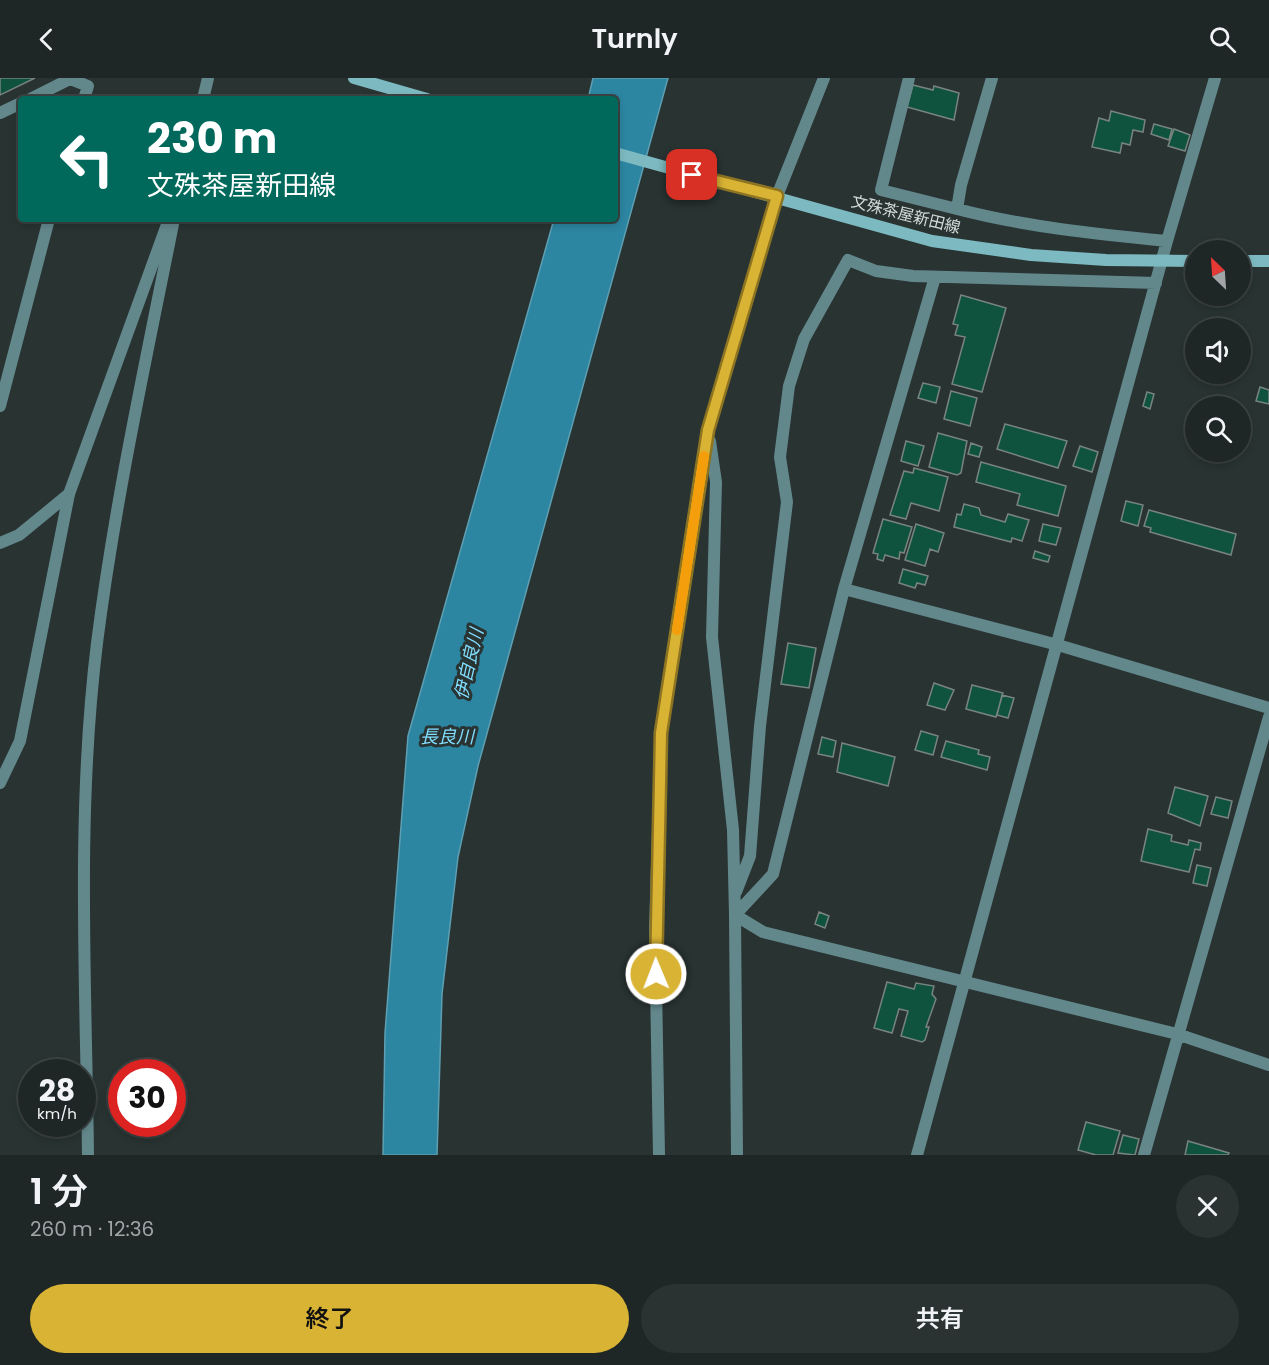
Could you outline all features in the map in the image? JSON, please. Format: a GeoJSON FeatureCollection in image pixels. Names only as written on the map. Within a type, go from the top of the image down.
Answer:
{"type":"FeatureCollection","features":[{"type":"Feature","properties":{"kind":"main road"},"geometry":{"type":"LineString","coordinates":[[354,78],[417,96]]}},
{"type":"Feature","properties":{"kind":"main road","name":"文殊茶屋新田線"},"geometry":{"type":"LineString","coordinates":[[618,154],[932,240],[1030,255],[1106,260],[1185,261]]}},
{"type":"Feature","properties":{"kind":"main road"},"geometry":{"type":"LineString","coordinates":[[1251,261],[1269,261]]}},
{"type":"Feature","properties":{"kind":"street"},"geometry":{"type":"LineString","coordinates":[[204,96],[208,78]]}},
{"type":"Feature","properties":{"kind":"street"},"geometry":{"type":"LineString","coordinates":[[659,1155],[655,929],[661,733],[708,430],[777,196],[824,78]]}},
{"type":"Feature","properties":{"kind":"street"},"geometry":{"type":"LineString","coordinates":[[909,78],[881,190],[1006,222],[1073,232],[1167,241]]}},
{"type":"Feature","properties":{"kind":"street"},"geometry":{"type":"LineString","coordinates":[[957,209],[961,185],[992,78]]}},
{"type":"Feature","properties":{"kind":"street"},"geometry":{"type":"LineString","coordinates":[[917,1155],[966,984],[1167,241],[1215,78]]}},
{"type":"Feature","properties":{"kind":"street"},"geometry":{"type":"LineString","coordinates":[[36,96],[70,79],[88,86],[85,96]]}},
{"type":"Feature","properties":{"kind":"street"},"geometry":{"type":"LineString","coordinates":[[0,113],[18,104]]}},
{"type":"Feature","properties":{"kind":"street"},"geometry":{"type":"LineString","coordinates":[[0,406],[47,222]]}},
{"type":"Feature","properties":{"kind":"street"},"geometry":{"type":"LineString","coordinates":[[0,783],[20,741],[69,494],[168,222]]}},
{"type":"Feature","properties":{"kind":"street"},"geometry":{"type":"LineString","coordinates":[[88,1155],[83,836],[97,645],[128,450],[173,222]]}},
{"type":"Feature","properties":{"kind":"street"},"geometry":{"type":"LineString","coordinates":[[736,892],[750,856],[760,726],[787,502],[780,457],[792,377],[804,339],[848,260],[876,271],[935,277],[1156,283]]}},
{"type":"Feature","properties":{"kind":"street"},"geometry":{"type":"LineString","coordinates":[[735,915],[773,874],[844,589],[935,277]]}},
{"type":"Feature","properties":{"kind":"street"},"geometry":{"type":"LineString","coordinates":[[708,430],[716,482],[712,637],[733,830],[736,892],[737,1155]]}},
{"type":"Feature","properties":{"kind":"street"},"geometry":{"type":"LineString","coordinates":[[0,543],[19,535],[69,494]]}},
{"type":"Feature","properties":{"kind":"street"},"geometry":{"type":"LineString","coordinates":[[844,589],[1058,645],[1269,708]]}},
{"type":"Feature","properties":{"kind":"street"},"geometry":{"type":"LineString","coordinates":[[1144,1155],[1269,717]]}},
{"type":"Feature","properties":{"kind":"street"},"geometry":{"type":"LineString","coordinates":[[735,915],[763,932],[966,984],[1177,1034],[1269,1065]]}},
{"type":"Feature","properties":{"kind":"water","name":"長良川"},"geometry":{"type":"Polygon","coordinates":[[[593,78],[668,78],[478,766],[458,857],[442,994],[437,1155],[383,1155],[385,1033],[408,736],[553,222],[618,222],[618,96],[589,96],[593,78]]]}},
{"type":"Feature","properties":{"kind":"building"},"geometry":{"type":"Polygon","coordinates":[[[0,78],[35,78],[0,95],[0,78]]]}},
{"type":"Feature","properties":{"kind":"building"},"geometry":{"type":"Polygon","coordinates":[[[913,85],[933,90],[934,86],[959,93],[954,120],[907,107],[913,85]]]}},
{"type":"Feature","properties":{"kind":"building"},"geometry":{"type":"Polygon","coordinates":[[[1111,111],[1145,120],[1143,132],[1133,130],[1130,145],[1122,143],[1120,153],[1092,147],[1099,118],[1109,121],[1111,111]]]}},
{"type":"Feature","properties":{"kind":"building"},"geometry":{"type":"Polygon","coordinates":[[[1154,124],[1172,129],[1169,140],[1151,134],[1154,124]]]}},
{"type":"Feature","properties":{"kind":"building"},"geometry":{"type":"Polygon","coordinates":[[[1174,129],[1190,135],[1185,151],[1168,146],[1174,129]]]}},
{"type":"Feature","properties":{"kind":"building"},"geometry":{"type":"Polygon","coordinates":[[[961,295],[1006,308],[982,392],[952,384],[965,337],[955,335],[958,325],[953,324],[961,295]]]}},
{"type":"Feature","properties":{"kind":"building"},"geometry":{"type":"Polygon","coordinates":[[[923,383],[940,387],[936,403],[918,398],[923,383]]]}},
{"type":"Feature","properties":{"kind":"building"},"geometry":{"type":"Polygon","coordinates":[[[1260,387],[1269,390],[1269,404],[1256,401],[1260,387]]]}},
{"type":"Feature","properties":{"kind":"building"},"geometry":{"type":"Polygon","coordinates":[[[951,391],[977,398],[970,426],[944,419],[951,391]]]}},
{"type":"Feature","properties":{"kind":"building"},"geometry":{"type":"Polygon","coordinates":[[[1147,392],[1154,394],[1150,409],[1143,406],[1147,392]]]}},
{"type":"Feature","properties":{"kind":"building"},"geometry":{"type":"Polygon","coordinates":[[[1005,424],[1067,441],[1058,468],[997,449],[1005,424]]]}},
{"type":"Feature","properties":{"kind":"building"},"geometry":{"type":"Polygon","coordinates":[[[938,433],[967,441],[961,473],[957,475],[929,467],[938,433]]]}},
{"type":"Feature","properties":{"kind":"building"},"geometry":{"type":"Polygon","coordinates":[[[906,441],[924,446],[918,466],[901,461],[906,441]]]}},
{"type":"Feature","properties":{"kind":"building"},"geometry":{"type":"Polygon","coordinates":[[[971,443],[982,447],[979,457],[968,454],[971,443]]]}},
{"type":"Feature","properties":{"kind":"building"},"geometry":{"type":"Polygon","coordinates":[[[1080,446],[1098,452],[1092,472],[1073,466],[1080,446]]]}},
{"type":"Feature","properties":{"kind":"building"},"geometry":{"type":"Polygon","coordinates":[[[981,462],[1066,486],[1058,516],[1017,505],[1020,494],[976,482],[981,462]]]}},
{"type":"Feature","properties":{"kind":"building"},"geometry":{"type":"Polygon","coordinates":[[[914,468],[948,477],[939,511],[911,503],[906,519],[890,515],[904,471],[913,473],[914,468]]]}},
{"type":"Feature","properties":{"kind":"building"},"geometry":{"type":"Polygon","coordinates":[[[1126,501],[1143,505],[1138,526],[1121,521],[1126,501]]]}},
{"type":"Feature","properties":{"kind":"building"},"geometry":{"type":"Polygon","coordinates":[[[964,504],[979,508],[981,515],[1005,522],[1008,514],[1029,520],[1022,541],[1012,538],[1011,542],[954,527],[957,514],[961,515],[964,504]]]}},
{"type":"Feature","properties":{"kind":"building"},"geometry":{"type":"Polygon","coordinates":[[[1149,510],[1236,534],[1231,555],[1150,532],[1151,528],[1144,526],[1149,510]]]}},
{"type":"Feature","properties":{"kind":"building"},"geometry":{"type":"Polygon","coordinates":[[[883,519],[912,527],[904,553],[900,552],[899,559],[885,555],[883,561],[877,559],[878,554],[873,553],[883,519]]]}},
{"type":"Feature","properties":{"kind":"building"},"geometry":{"type":"Polygon","coordinates":[[[916,524],[944,533],[938,552],[930,549],[925,566],[905,560],[916,524]]]}},
{"type":"Feature","properties":{"kind":"building"},"geometry":{"type":"Polygon","coordinates":[[[1043,524],[1061,528],[1056,545],[1039,541],[1043,524]]]}},
{"type":"Feature","properties":{"kind":"building"},"geometry":{"type":"Polygon","coordinates":[[[1035,551],[1050,556],[1048,562],[1033,558],[1035,551]]]}},
{"type":"Feature","properties":{"kind":"building"},"geometry":{"type":"Polygon","coordinates":[[[903,569],[928,576],[925,585],[917,583],[915,588],[899,583],[903,569]]]}},
{"type":"Feature","properties":{"kind":"building"},"geometry":{"type":"Polygon","coordinates":[[[788,643],[816,648],[809,688],[781,684],[788,643]]]}},
{"type":"Feature","properties":{"kind":"building"},"geometry":{"type":"Polygon","coordinates":[[[934,683],[954,690],[945,710],[927,705],[934,683]]]}},
{"type":"Feature","properties":{"kind":"building"},"geometry":{"type":"Polygon","coordinates":[[[972,685],[1003,693],[996,717],[966,709],[972,685]]]}},
{"type":"Feature","properties":{"kind":"building"},"geometry":{"type":"Polygon","coordinates":[[[1002,695],[1014,698],[1008,718],[997,715],[1002,695]]]}},
{"type":"Feature","properties":{"kind":"building"},"geometry":{"type":"Polygon","coordinates":[[[921,731],[938,736],[933,755],[915,750],[921,731]]]}},
{"type":"Feature","properties":{"kind":"building"},"geometry":{"type":"Polygon","coordinates":[[[822,737],[836,741],[833,757],[818,754],[822,737]]]}},
{"type":"Feature","properties":{"kind":"building"},"geometry":{"type":"Polygon","coordinates":[[[946,741],[979,750],[978,754],[990,757],[987,770],[941,757],[946,741]]]}},
{"type":"Feature","properties":{"kind":"building"},"geometry":{"type":"Polygon","coordinates":[[[842,743],[895,757],[888,786],[837,772],[842,743]]]}},
{"type":"Feature","properties":{"kind":"building"},"geometry":{"type":"Polygon","coordinates":[[[1175,787],[1208,796],[1200,826],[1168,813],[1175,787]]]}},
{"type":"Feature","properties":{"kind":"building"},"geometry":{"type":"Polygon","coordinates":[[[1216,797],[1232,801],[1228,818],[1211,814],[1216,797]]]}},
{"type":"Feature","properties":{"kind":"building"},"geometry":{"type":"Polygon","coordinates":[[[1148,829],[1172,835],[1171,841],[1188,845],[1189,840],[1201,843],[1200,850],[1195,849],[1189,872],[1141,861],[1148,829]]]}},
{"type":"Feature","properties":{"kind":"building"},"geometry":{"type":"Polygon","coordinates":[[[1197,865],[1211,868],[1207,886],[1193,883],[1197,865]]]}},
{"type":"Feature","properties":{"kind":"building"},"geometry":{"type":"Polygon","coordinates":[[[819,912],[829,916],[825,928],[815,924],[819,912]]]}},
{"type":"Feature","properties":{"kind":"building"},"geometry":{"type":"Polygon","coordinates":[[[887,982],[914,989],[916,983],[934,986],[932,994],[936,999],[926,1027],[929,1027],[925,1040],[922,1042],[901,1036],[908,1011],[899,1009],[892,1033],[874,1028],[887,982]]]}},
{"type":"Feature","properties":{"kind":"building"},"geometry":{"type":"Polygon","coordinates":[[[1086,1122],[1120,1131],[1113,1155],[1096,1155],[1078,1150],[1086,1122]]]}},
{"type":"Feature","properties":{"kind":"building"},"geometry":{"type":"Polygon","coordinates":[[[1123,1135],[1139,1139],[1135,1155],[1118,1153],[1123,1135]]]}},
{"type":"Feature","properties":{"kind":"building"},"geometry":{"type":"Polygon","coordinates":[[[1188,1141],[1229,1153],[1228,1155],[1185,1155],[1188,1141]]]}},
{"type":"Feature","properties":{"kind":"slow traffic"},"geometry":{"type":"LineString","coordinates":[[677,630],[704,456]]}},
{"type":"Feature","properties":{"kind":"route"},"geometry":{"type":"LineString","coordinates":[[656,974],[655,929],[661,733],[708,430],[777,196],[692,175]]}},
{"type":"Feature","properties":{"kind":"water label","name":"伊自良川"},"geometry":{"type":"Point","coordinates":[469,664]}}]}
